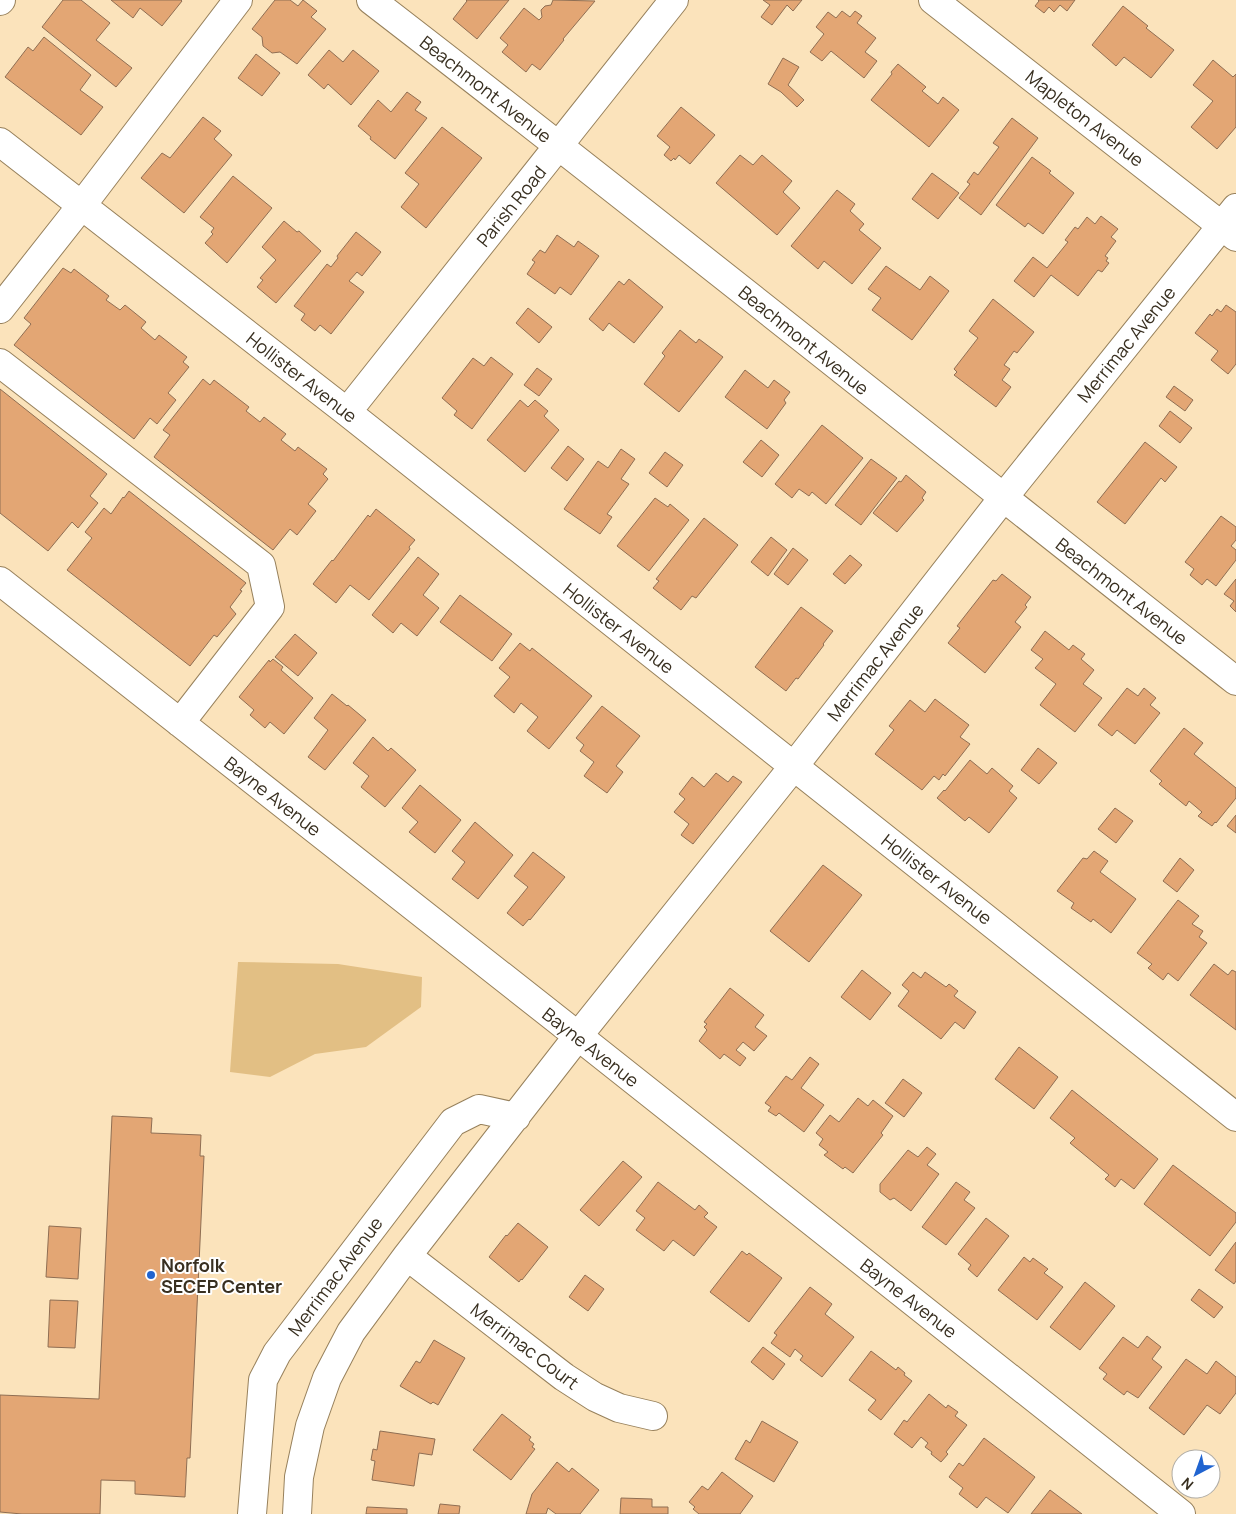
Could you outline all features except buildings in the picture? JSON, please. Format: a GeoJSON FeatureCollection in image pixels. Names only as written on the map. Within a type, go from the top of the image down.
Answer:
{"type":"FeatureCollection","features":[{"type":"Feature","properties":{"kind":"street"},"geometry":{"type":"LineString","coordinates":[[0,309],[82,205],[238,0]]}},
{"type":"Feature","properties":{"kind":"street","name":"Beachmont Avenue"},"geometry":{"type":"LineString","coordinates":[[371,0],[560,146],[1236,681]]}},
{"type":"Feature","properties":{"kind":"street","name":"Parish Road"},"geometry":{"type":"LineString","coordinates":[[347,412],[674,0]]}},
{"type":"Feature","properties":{"kind":"street","name":"Mapleton Avenue"},"geometry":{"type":"LineString","coordinates":[[933,0],[1231,224]]}},
{"type":"Feature","properties":{"kind":"street","name":"Hollister Avenue"},"geometry":{"type":"LineString","coordinates":[[0,142],[347,412],[1236,1117]]}},
{"type":"Feature","properties":{"kind":"street","name":"Merrimac Avenue"},"geometry":{"type":"LineString","coordinates":[[297,1514],[299,1477],[310,1426],[327,1378],[351,1332],[578,1036],[794,766],[1003,498],[1231,224]]}},
{"type":"Feature","properties":{"kind":"street"},"geometry":{"type":"LineString","coordinates":[[0,363],[261,565],[270,608],[180,723]]}},
{"type":"Feature","properties":{"kind":"street","name":"Bayne Avenue"},"geometry":{"type":"LineString","coordinates":[[0,581],[1181,1514]]}},
{"type":"Feature","properties":{"kind":"street","name":"Merrimac Avenue"},"geometry":{"type":"LineString","coordinates":[[252,1514],[263,1380],[277,1353],[453,1122],[479,1109],[516,1117]]}},
{"type":"Feature","properties":{"kind":"street","name":"Merrimac Court"},"geometry":{"type":"LineString","coordinates":[[408,1256],[564,1377],[595,1397],[619,1408],[653,1416]]}},
{"type":"Feature","properties":{"kind":"shaded area"},"geometry":{"type":"Polygon","coordinates":[[[238,962],[338,964],[422,977],[421,1007],[366,1047],[315,1054],[270,1077],[230,1072],[238,962]]]}},
{"type":"Feature","properties":{"kind":"place","name":"Norfolk SECEP Center"},"geometry":{"type":"Point","coordinates":[151,1275]}}]}
